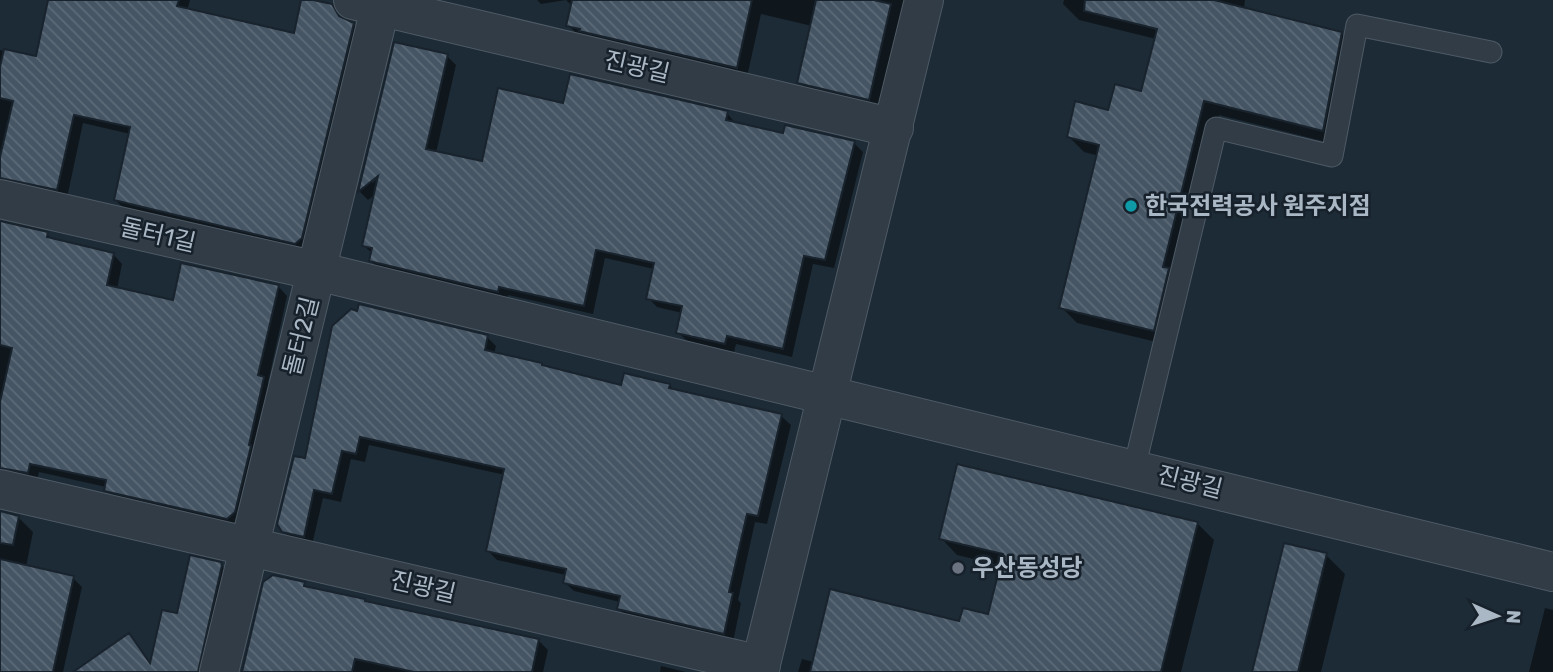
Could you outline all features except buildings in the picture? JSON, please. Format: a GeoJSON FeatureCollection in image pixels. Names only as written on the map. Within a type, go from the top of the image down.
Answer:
{"type":"FeatureCollection","features":[{"type":"Feature","properties":{"kind":"street","name":"진광길"},"geometry":{"type":"LineString","coordinates":[[248,547],[760,668],[924,0]]}},
{"type":"Feature","properties":{"kind":"street","name":"진광길"},"geometry":{"type":"LineString","coordinates":[[372,2],[894,128]]}},
{"type":"Feature","properties":{"kind":"street","name":"돌터2길"},"geometry":{"type":"LineString","coordinates":[[219,672],[317,271],[372,2]]}},
{"type":"Feature","properties":{"kind":"street","name":"돌터1길"},"geometry":{"type":"LineString","coordinates":[[0,199],[317,271]]}},
{"type":"Feature","properties":{"kind":"street","name":"진광길"},"geometry":{"type":"LineString","coordinates":[[317,271],[1553,572]]}},
{"type":"Feature","properties":{"kind":"street"},"geometry":{"type":"LineString","coordinates":[[0,489],[248,547]]}},
{"type":"Feature","properties":{"kind":"lane"},"geometry":{"type":"LineString","coordinates":[[1134,469],[1216,128],[1332,156],[1357,25],[1490,52]]}},
{"type":"Feature","properties":{"kind":"place","name":"한국전력공사 원주지점"},"geometry":{"type":"Point","coordinates":[1131,206]}},
{"type":"Feature","properties":{"kind":"place","name":"우산동성당"},"geometry":{"type":"Point","coordinates":[958,568]}}]}
